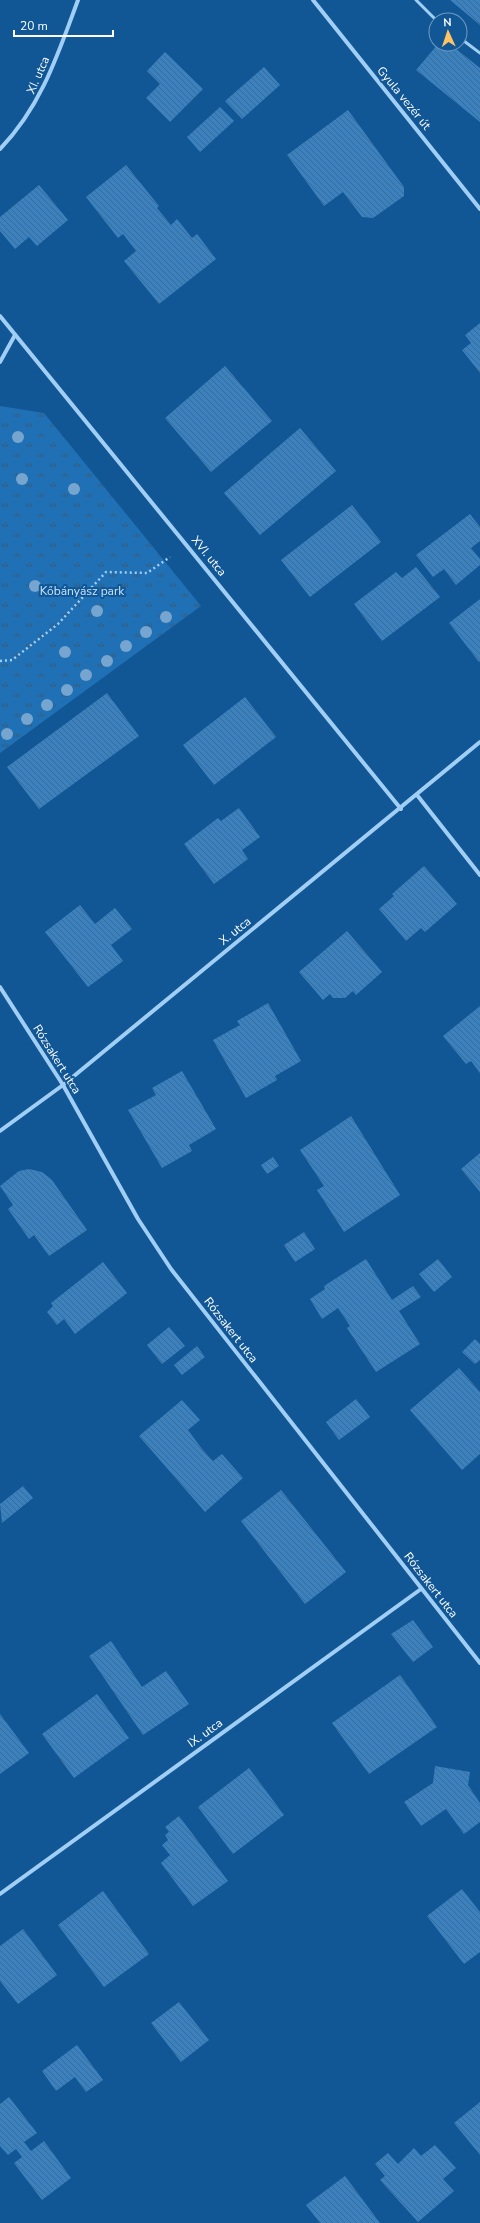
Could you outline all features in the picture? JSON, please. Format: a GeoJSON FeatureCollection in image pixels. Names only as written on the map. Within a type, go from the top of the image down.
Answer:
{"type":"FeatureCollection","features":[{"type":"Feature","properties":{"kind":"street","name":"XI. utca"},"geometry":{"type":"LineString","coordinates":[[0,149],[31,111],[44,87],[78,0]]}},
{"type":"Feature","properties":{"kind":"street","name":"Gyula vezér út"},"geometry":{"type":"LineString","coordinates":[[313,0],[480,209]]}},
{"type":"Feature","properties":{"kind":"street","name":"XVI. utca"},"geometry":{"type":"LineString","coordinates":[[0,316],[401,808]]}},
{"type":"Feature","properties":{"kind":"street"},"geometry":{"type":"LineString","coordinates":[[0,362],[15,335]]}},
{"type":"Feature","properties":{"kind":"street","name":"X. utca"},"geometry":{"type":"LineString","coordinates":[[0,1131],[63,1085],[480,742]]}},
{"type":"Feature","properties":{"kind":"street"},"geometry":{"type":"LineString","coordinates":[[417,794],[480,876]]}},
{"type":"Feature","properties":{"kind":"street","name":"Rózsakert utca"},"geometry":{"type":"LineString","coordinates":[[0,987],[63,1085],[138,1219],[171,1269],[480,1663]]}},
{"type":"Feature","properties":{"kind":"street","name":"IX. utca"},"geometry":{"type":"LineString","coordinates":[[0,1894],[421,1589]]}},
{"type":"Feature","properties":{"kind":"lane"},"geometry":{"type":"LineString","coordinates":[[416,0],[428,12]]}},
{"type":"Feature","properties":{"kind":"lane"},"geometry":{"type":"LineString","coordinates":[[468,44],[480,53]]}},
{"type":"Feature","properties":{"kind":"path"},"geometry":{"type":"LineString","coordinates":[[0,661],[12,660],[58,624],[106,572],[147,573],[186,544]]}},
{"type":"Feature","properties":{"kind":"green space","name":"Kőbányász park"},"geometry":{"type":"Polygon","coordinates":[[[0,406],[44,413],[201,606],[0,753],[0,406]]]}},
{"type":"Feature","properties":{"kind":"building"},"geometry":{"type":"Polygon","coordinates":[[[450,0],[480,0],[480,25],[468,15],[468,12],[464,12],[450,0]]]}},
{"type":"Feature","properties":{"kind":"building"},"geometry":{"type":"Polygon","coordinates":[[[165,52],[203,89],[170,122],[146,98],[160,84],[147,71],[165,52]]]}},
{"type":"Feature","properties":{"kind":"building"},"geometry":{"type":"Polygon","coordinates":[[[431,52],[460,52],[480,68],[480,122],[416,70],[431,52]]]}},
{"type":"Feature","properties":{"kind":"building"},"geometry":{"type":"Polygon","coordinates":[[[264,67],[280,85],[242,119],[225,101],[264,67]]]}},
{"type":"Feature","properties":{"kind":"building"},"geometry":{"type":"Polygon","coordinates":[[[220,107],[234,121],[200,152],[187,137],[220,107]]]}},
{"type":"Feature","properties":{"kind":"building"},"geometry":{"type":"Polygon","coordinates":[[[348,110],[404,187],[404,196],[373,218],[362,217],[343,192],[324,206],[287,155],[348,110]]]}},
{"type":"Feature","properties":{"kind":"building"},"geometry":{"type":"Polygon","coordinates":[[[126,165],[159,206],[157,208],[171,225],[177,219],[192,238],[197,234],[216,259],[159,304],[124,261],[136,251],[123,234],[118,238],[86,197],[126,165]]]}},
{"type":"Feature","properties":{"kind":"building"},"geometry":{"type":"Polygon","coordinates":[[[39,185],[68,220],[37,246],[29,237],[15,249],[0,231],[0,217],[39,185]]]}},
{"type":"Feature","properties":{"kind":"building"},"geometry":{"type":"Polygon","coordinates":[[[480,323],[480,373],[462,350],[471,343],[465,335],[480,323]]]}},
{"type":"Feature","properties":{"kind":"building"},"geometry":{"type":"Polygon","coordinates":[[[225,366],[272,421],[211,472],[165,418],[225,366]]]}},
{"type":"Feature","properties":{"kind":"building"},"geometry":{"type":"Polygon","coordinates":[[[300,428],[336,471],[260,535],[224,493],[300,428]]]}},
{"type":"Feature","properties":{"kind":"building"},"geometry":{"type":"Polygon","coordinates":[[[352,505],[381,542],[310,597],[281,560],[352,505]]]}},
{"type":"Feature","properties":{"kind":"building"},"geometry":{"type":"Polygon","coordinates":[[[470,514],[480,527],[480,541],[471,548],[480,559],[480,565],[456,585],[444,569],[433,577],[416,555],[470,514]]]}},
{"type":"Feature","properties":{"kind":"building"},"geometry":{"type":"Polygon","coordinates":[[[416,567],[440,597],[382,641],[354,604],[396,572],[402,578],[416,567]]]}},
{"type":"Feature","properties":{"kind":"building"},"geometry":{"type":"Polygon","coordinates":[[[480,599],[480,661],[479,662],[449,623],[480,599]]]}},
{"type":"Feature","properties":{"kind":"building"},"geometry":{"type":"Polygon","coordinates":[[[107,693],[139,736],[39,809],[7,767],[107,693]]]}},
{"type":"Feature","properties":{"kind":"building"},"geometry":{"type":"Polygon","coordinates":[[[245,697],[276,737],[214,785],[183,745],[245,697]]]}},
{"type":"Feature","properties":{"kind":"building"},"geometry":{"type":"Polygon","coordinates":[[[239,808],[260,837],[242,850],[248,859],[214,884],[184,844],[218,818],[221,821],[239,808]]]}},
{"type":"Feature","properties":{"kind":"building"},"geometry":{"type":"Polygon","coordinates":[[[424,866],[457,904],[425,932],[421,928],[406,941],[379,909],[394,896],[392,894],[424,866]]]}},
{"type":"Feature","properties":{"kind":"building"},"geometry":{"type":"Polygon","coordinates":[[[80,905],[95,924],[115,908],[132,929],[111,945],[123,961],[88,987],[45,932],[80,905]]]}},
{"type":"Feature","properties":{"kind":"building"},"geometry":{"type":"Polygon","coordinates":[[[347,931],[382,972],[356,995],[353,991],[345,998],[333,998],[330,994],[323,1000],[299,972],[347,931]]]}},
{"type":"Feature","properties":{"kind":"building"},"geometry":{"type":"Polygon","coordinates":[[[268,1003],[301,1061],[275,1076],[277,1080],[246,1098],[213,1040],[240,1025],[237,1021],[268,1003]]]}},
{"type":"Feature","properties":{"kind":"building"},"geometry":{"type":"Polygon","coordinates":[[[480,1006],[480,1073],[471,1061],[466,1064],[443,1036],[480,1006]]]}},
{"type":"Feature","properties":{"kind":"building"},"geometry":{"type":"Polygon","coordinates":[[[182,1071],[216,1129],[189,1145],[192,1151],[162,1168],[128,1110],[156,1095],[152,1088],[182,1071]]]}},
{"type":"Feature","properties":{"kind":"building"},"geometry":{"type":"Polygon","coordinates":[[[351,1116],[400,1195],[344,1232],[317,1190],[324,1186],[300,1150],[351,1116]]]}},
{"type":"Feature","properties":{"kind":"building"},"geometry":{"type":"Polygon","coordinates":[[[480,1153],[480,1192],[461,1169],[480,1153]]]}},
{"type":"Feature","properties":{"kind":"building"},"geometry":{"type":"Polygon","coordinates":[[[273,1157],[279,1166],[267,1174],[261,1165],[273,1157]]]}},
{"type":"Feature","properties":{"kind":"building"},"geometry":{"type":"Polygon","coordinates":[[[29,1169],[42,1172],[52,1180],[87,1230],[49,1256],[34,1235],[29,1239],[8,1209],[13,1205],[0,1186],[19,1171],[29,1169]]]}},
{"type":"Feature","properties":{"kind":"building"},"geometry":{"type":"Polygon","coordinates":[[[304,1232],[315,1249],[295,1262],[284,1245],[304,1232]]]}},
{"type":"Feature","properties":{"kind":"building"},"geometry":{"type":"Polygon","coordinates":[[[366,1259],[392,1300],[413,1286],[421,1297],[399,1311],[420,1344],[376,1372],[347,1328],[350,1326],[338,1308],[322,1319],[310,1299],[325,1289],[324,1286],[366,1259]]]}},
{"type":"Feature","properties":{"kind":"building"},"geometry":{"type":"Polygon","coordinates":[[[438,1259],[452,1277],[434,1292],[419,1274],[438,1259]]]}},
{"type":"Feature","properties":{"kind":"building"},"geometry":{"type":"Polygon","coordinates":[[[103,1262],[127,1293],[75,1334],[64,1319],[57,1325],[47,1312],[53,1306],[51,1303],[103,1262]]]}},
{"type":"Feature","properties":{"kind":"building"},"geometry":{"type":"Polygon","coordinates":[[[169,1327],[185,1346],[162,1364],[147,1345],[169,1327]]]}},
{"type":"Feature","properties":{"kind":"building"},"geometry":{"type":"Polygon","coordinates":[[[475,1339],[480,1344],[480,1360],[475,1364],[462,1352],[475,1339]]]}},
{"type":"Feature","properties":{"kind":"building"},"geometry":{"type":"Polygon","coordinates":[[[197,1346],[205,1357],[182,1375],[174,1365],[197,1346]]]}},
{"type":"Feature","properties":{"kind":"building"},"geometry":{"type":"Polygon","coordinates":[[[459,1368],[480,1392],[480,1454],[462,1470],[410,1410],[459,1368]]]}},
{"type":"Feature","properties":{"kind":"building"},"geometry":{"type":"Polygon","coordinates":[[[356,1399],[370,1417],[339,1440],[326,1422],[356,1399]]]}},
{"type":"Feature","properties":{"kind":"building"},"geometry":{"type":"Polygon","coordinates":[[[182,1400],[200,1420],[188,1430],[202,1449],[213,1461],[222,1454],[243,1478],[205,1512],[139,1436],[182,1400]]]}},
{"type":"Feature","properties":{"kind":"building"},"geometry":{"type":"Polygon","coordinates":[[[23,1486],[33,1498],[2,1523],[0,1504],[23,1486]]]}},
{"type":"Feature","properties":{"kind":"building"},"geometry":{"type":"Polygon","coordinates":[[[281,1490],[346,1572],[305,1604],[241,1521],[281,1490]]]}},
{"type":"Feature","properties":{"kind":"building"},"geometry":{"type":"Polygon","coordinates":[[[413,1620],[433,1647],[413,1662],[391,1634],[413,1620]]]}},
{"type":"Feature","properties":{"kind":"building"},"geometry":{"type":"Polygon","coordinates":[[[111,1641],[142,1687],[166,1671],[189,1704],[143,1735],[89,1656],[111,1641]]]}},
{"type":"Feature","properties":{"kind":"building"},"geometry":{"type":"Polygon","coordinates":[[[400,1675],[437,1727],[369,1774],[332,1723],[400,1675]]]}},
{"type":"Feature","properties":{"kind":"building"},"geometry":{"type":"Polygon","coordinates":[[[97,1694],[129,1738],[74,1778],[42,1734],[97,1694]]]}},
{"type":"Feature","properties":{"kind":"building"},"geometry":{"type":"Polygon","coordinates":[[[0,1714],[29,1753],[0,1774],[0,1714]]]}},
{"type":"Feature","properties":{"kind":"building"},"geometry":{"type":"Polygon","coordinates":[[[435,1766],[470,1772],[468,1785],[480,1803],[480,1822],[464,1834],[446,1809],[421,1826],[404,1802],[433,1783],[435,1766]]]}},
{"type":"Feature","properties":{"kind":"building"},"geometry":{"type":"Polygon","coordinates":[[[249,1768],[284,1815],[233,1854],[198,1807],[249,1768]]]}},
{"type":"Feature","properties":{"kind":"building"},"geometry":{"type":"Polygon","coordinates":[[[179,1816],[228,1881],[193,1906],[161,1863],[170,1855],[162,1845],[168,1840],[165,1835],[169,1832],[165,1827],[179,1816]]]}},
{"type":"Feature","properties":{"kind":"building"},"geometry":{"type":"Polygon","coordinates":[[[462,1889],[480,1912],[480,1952],[464,1964],[427,1916],[462,1889]]]}},
{"type":"Feature","properties":{"kind":"building"},"geometry":{"type":"Polygon","coordinates":[[[103,1891],[149,1954],[104,1987],[58,1925],[103,1891]]]}},
{"type":"Feature","properties":{"kind":"building"},"geometry":{"type":"Polygon","coordinates":[[[23,1929],[57,1975],[18,2004],[0,1981],[0,1946],[23,1929]]]}},
{"type":"Feature","properties":{"kind":"building"},"geometry":{"type":"Polygon","coordinates":[[[179,2002],[209,2040],[181,2062],[151,2023],[179,2002]]]}},
{"type":"Feature","properties":{"kind":"building"},"geometry":{"type":"Polygon","coordinates":[[[77,2045],[103,2080],[86,2092],[75,2077],[56,2091],[42,2071],[77,2045]]]}},
{"type":"Feature","properties":{"kind":"building"},"geometry":{"type":"Polygon","coordinates":[[[9,2097],[37,2133],[24,2142],[31,2151],[44,2141],[71,2178],[42,2200],[14,2163],[22,2157],[16,2149],[8,2155],[0,2146],[0,2104],[9,2097]]]}},
{"type":"Feature","properties":{"kind":"building"},"geometry":{"type":"Polygon","coordinates":[[[480,2102],[480,2155],[454,2123],[480,2102]]]}},
{"type":"Feature","properties":{"kind":"building"},"geometry":{"type":"Polygon","coordinates":[[[435,2145],[456,2168],[443,2179],[454,2191],[418,2222],[380,2180],[385,2176],[375,2164],[388,2153],[398,2164],[414,2148],[421,2156],[435,2145]]]}},
{"type":"Feature","properties":{"kind":"building"},"geometry":{"type":"Polygon","coordinates":[[[345,2176],[380,2223],[320,2223],[306,2205],[345,2176]]]}}]}
